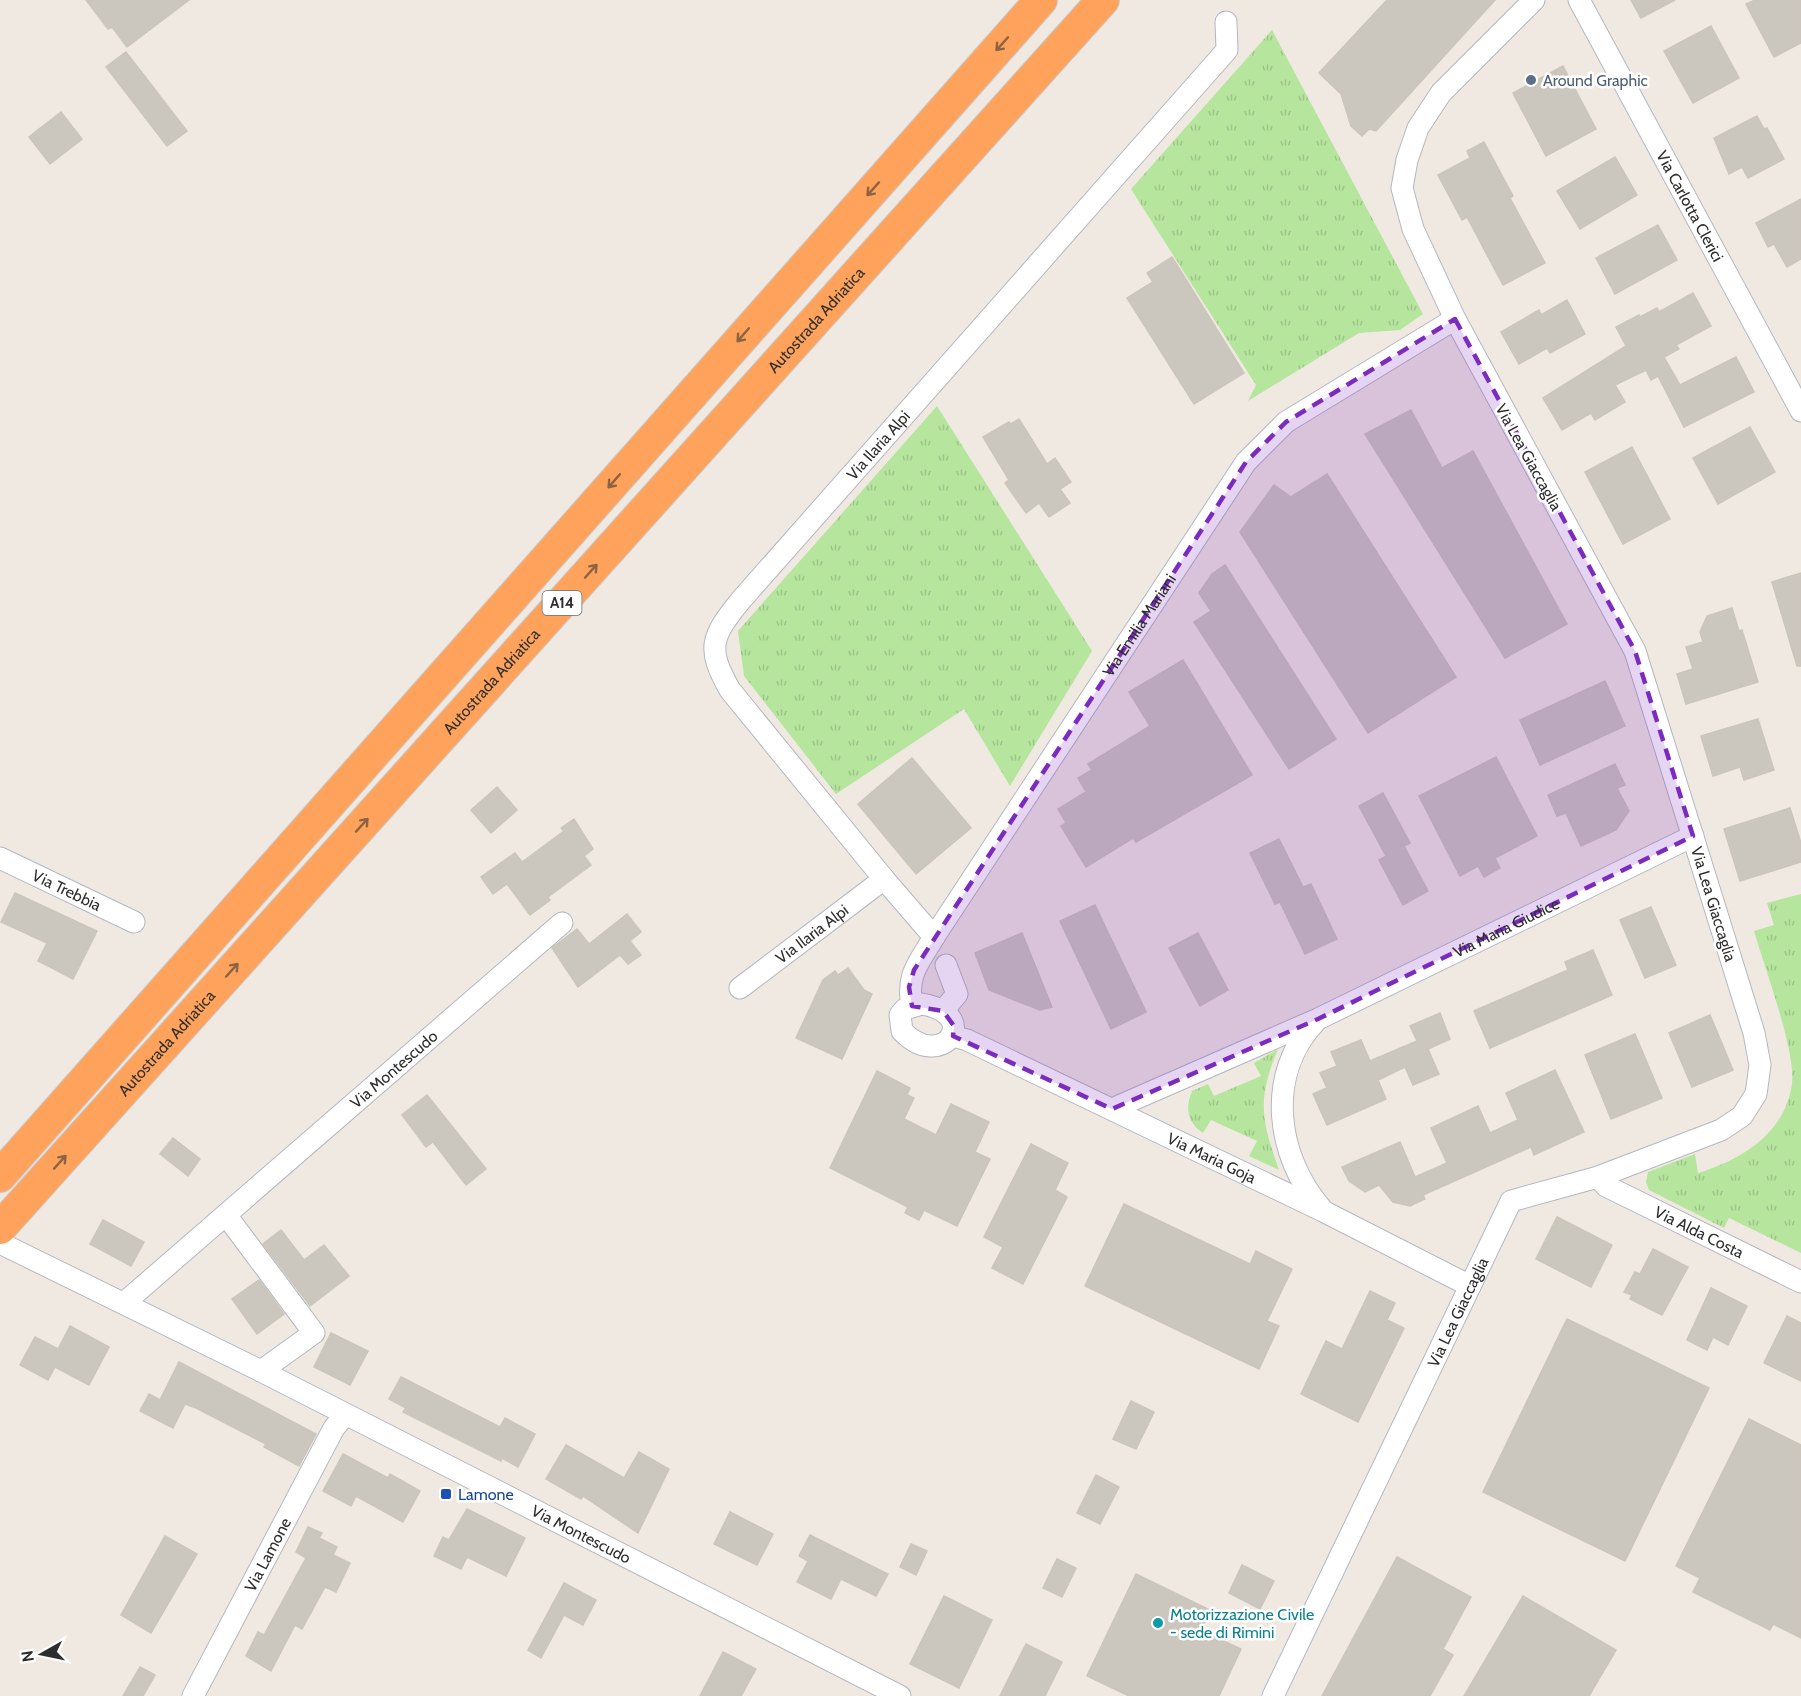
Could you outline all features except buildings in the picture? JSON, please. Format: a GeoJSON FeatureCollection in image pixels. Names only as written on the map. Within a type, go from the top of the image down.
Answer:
{"type":"FeatureCollection","features":[{"type":"Feature","properties":{"kind":"highway","name":"A14"},"geometry":{"type":"LineString","coordinates":[[0,1176],[1041,0]]}},
{"type":"Feature","properties":{"kind":"highway","name":"Autostrada Adriatica"},"geometry":{"type":"LineString","coordinates":[[10,1217],[1103,0]]}},
{"type":"Feature","properties":{"kind":"street","name":"Via Lea Giaccaglia"},"geometry":{"type":"LineString","coordinates":[[1273,1696],[1511,1201],[1598,1177],[1721,1130],[1742,1116],[1756,1094],[1760,1065],[1754,1033],[1635,651],[1455,319],[1413,229],[1402,188],[1407,160],[1418,128],[1441,93],[1534,0]]}},
{"type":"Feature","properties":{"kind":"street","name":"Via Carlotta Clerici"},"geometry":{"type":"LineString","coordinates":[[1579,0],[1801,411]]}},
{"type":"Feature","properties":{"kind":"street","name":"Via Ilaria Alpi"},"geometry":{"type":"LineString","coordinates":[[934,937],[730,690],[716,667],[714,646],[722,624],[1227,50],[1226,22]]}},
{"type":"Feature","properties":{"kind":"street","name":"Via Emilia Mariani"},"geometry":{"type":"LineString","coordinates":[[912,1006],[909,987],[915,970],[934,937],[1246,462],[1286,422],[1455,319]]}},
{"type":"Feature","properties":{"kind":"street","name":"Via Maria Giudice"},"geometry":{"type":"LineString","coordinates":[[1112,1109],[1318,1019],[1693,836]]}},
{"type":"Feature","properties":{"kind":"street","name":"Via Trebbia"},"geometry":{"type":"LineString","coordinates":[[0,858],[134,922]]}},
{"type":"Feature","properties":{"kind":"street","name":"Via Ilaria Alpi"},"geometry":{"type":"LineString","coordinates":[[740,988],[884,879]]}},
{"type":"Feature","properties":{"kind":"street","name":"Via Montescudo"},"geometry":{"type":"LineString","coordinates":[[124,1303],[562,923]]}},
{"type":"Feature","properties":{"kind":"street"},"geometry":{"type":"LineString","coordinates":[[943,1011],[957,994],[946,965]]}},
{"type":"Feature","properties":{"kind":"street"},"geometry":{"type":"LineString","coordinates":[[912,1006],[933,1006],[943,1011],[954,1026],[953,1036],[949,1042],[930,1046],[910,1039],[902,1031],[900,1015],[912,1006]]}},
{"type":"Feature","properties":{"kind":"street","name":"Via Maria Giudice"},"geometry":{"type":"LineString","coordinates":[[1318,1019],[1307,1031],[1289,1060],[1283,1083],[1281,1109],[1284,1134],[1298,1175],[1323,1211]]}},
{"type":"Feature","properties":{"kind":"street","name":"Via Maria Goja"},"geometry":{"type":"LineString","coordinates":[[953,1036],[967,1040],[1323,1211],[1470,1286]]}},
{"type":"Feature","properties":{"kind":"street","name":"Via Alda Costa"},"geometry":{"type":"LineString","coordinates":[[1598,1177],[1606,1186],[1801,1282]]}},
{"type":"Feature","properties":{"kind":"street"},"geometry":{"type":"LineString","coordinates":[[226,1215],[314,1333],[261,1371]]}},
{"type":"Feature","properties":{"kind":"street","name":"Via Montescudo"},"geometry":{"type":"LineString","coordinates":[[0,1243],[261,1371],[900,1696]]}},
{"type":"Feature","properties":{"kind":"street","name":"Via Lamone"},"geometry":{"type":"LineString","coordinates":[[193,1696],[334,1428],[345,1415]]}},
{"type":"Feature","properties":{"kind":"highlighted area"},"geometry":{"type":"Polygon","coordinates":[[[1455,319],[1635,651],[1693,836],[1318,1019],[1112,1109],[953,1036],[954,1026],[943,1011],[912,1006],[909,987],[914,970],[1246,462],[1286,422],[1455,319]]]}},
{"type":"Feature","properties":{"kind":"green space"},"geometry":{"type":"Polygon","coordinates":[[[1272,30],[1423,314],[1400,330],[1359,333],[1248,401],[1256,385],[1131,189],[1272,30]]]}},
{"type":"Feature","properties":{"kind":"green space"},"geometry":{"type":"Polygon","coordinates":[[[937,406],[1092,651],[1010,786],[964,709],[836,794],[744,676],[738,631],[937,406]]]}},
{"type":"Feature","properties":{"kind":"green space"},"geometry":{"type":"Polygon","coordinates":[[[1801,894],[1801,1253],[1729,1218],[1724,1228],[1649,1190],[1646,1182],[1648,1172],[1695,1154],[1698,1173],[1730,1160],[1759,1142],[1781,1116],[1788,1101],[1792,1069],[1784,1030],[1754,931],[1774,925],[1767,903],[1801,894]]]}},
{"type":"Feature","properties":{"kind":"green space"},"geometry":{"type":"Polygon","coordinates":[[[1278,1049],[1267,1082],[1264,1109],[1268,1137],[1279,1170],[1249,1156],[1257,1141],[1211,1120],[1203,1133],[1194,1124],[1188,1109],[1192,1091],[1208,1084],[1214,1096],[1261,1076],[1254,1063],[1278,1049]]]}},
{"type":"Feature","properties":{"kind":"place","name":"Around Graphic"},"geometry":{"type":"Point","coordinates":[1531,80]}},
{"type":"Feature","properties":{"kind":"place","name":"Lamone"},"geometry":{"type":"Point","coordinates":[446,1494]}},
{"type":"Feature","properties":{"kind":"place","name":"Motorizzazione Civile - sede di Rimini"},"geometry":{"type":"Point","coordinates":[1158,1623]}}]}
